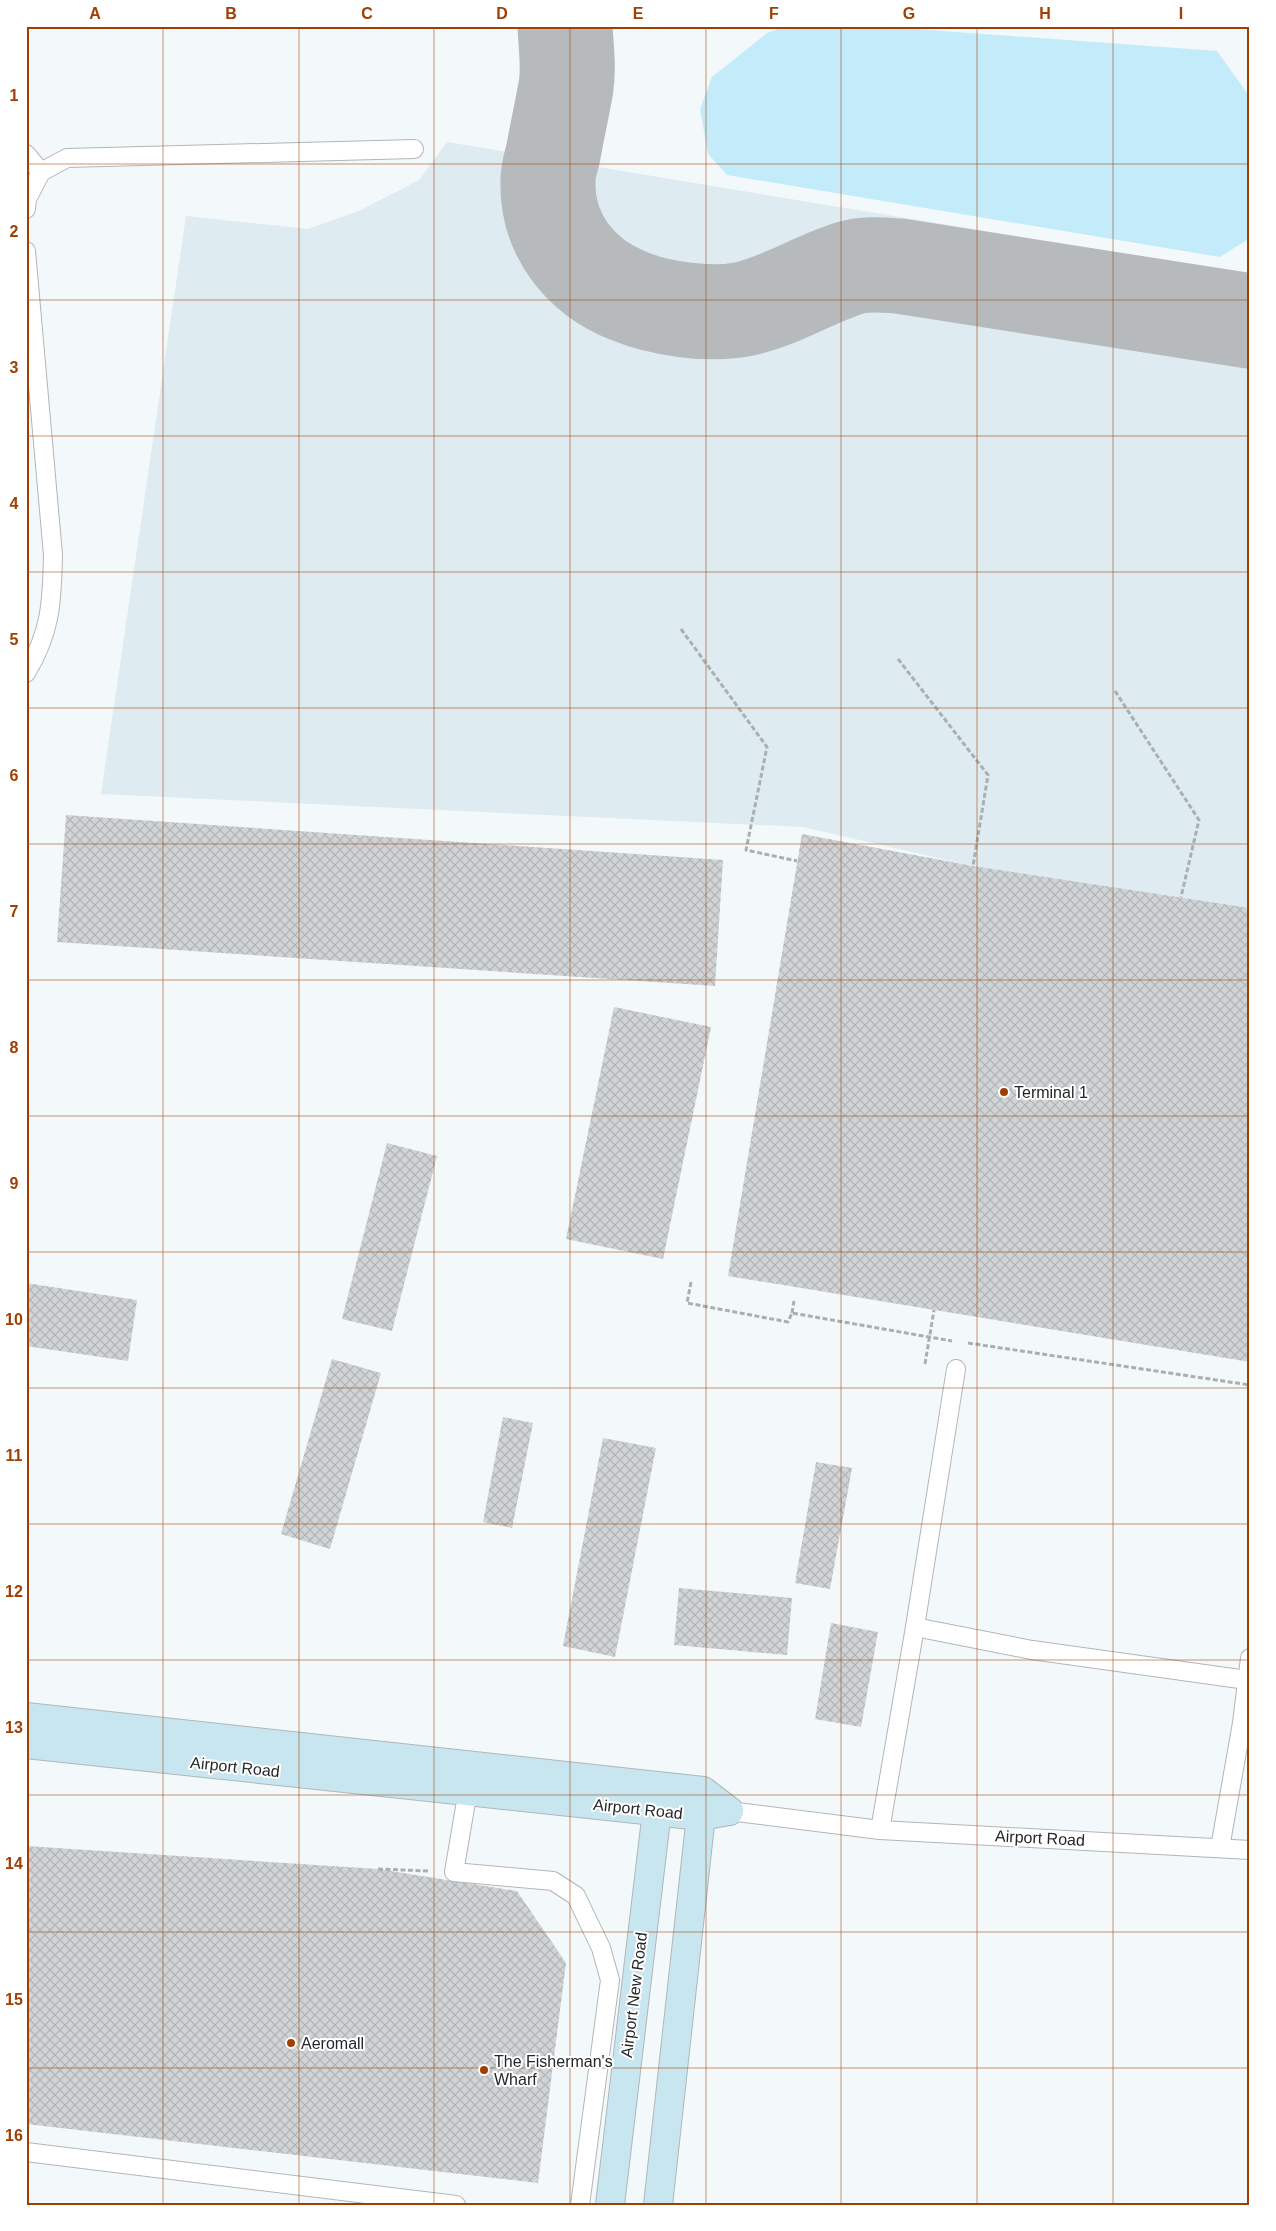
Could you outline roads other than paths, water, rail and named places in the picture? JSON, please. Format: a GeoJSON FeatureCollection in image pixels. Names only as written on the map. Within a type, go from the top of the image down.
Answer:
{"type":"FeatureCollection","features":[{"type":"Feature","properties":{"kind":"main road"},"geometry":{"type":"LineString","coordinates":[[26,1717],[524,1784]]}},
{"type":"Feature","properties":{"kind":"main road","name":"Airport Road"},"geometry":{"type":"LineString","coordinates":[[26,1744],[318,1777],[468,1790],[524,1784],[702,1803]]}},
{"type":"Feature","properties":{"kind":"main road","name":"Airport New Road"},"geometry":{"type":"LineString","coordinates":[[610,2205],[658,1798]]}},
{"type":"Feature","properties":{"kind":"main road"},"geometry":{"type":"LineString","coordinates":[[658,2205],[702,1803],[729,1811]]}},
{"type":"Feature","properties":{"kind":"lane"},"geometry":{"type":"LineString","coordinates":[[26,209],[28,199],[41,172],[67,158],[414,149]]}},
{"type":"Feature","properties":{"kind":"lane"},"geometry":{"type":"LineString","coordinates":[[26,154],[41,172]]}},
{"type":"Feature","properties":{"kind":"lane"},"geometry":{"type":"LineString","coordinates":[[26,251],[31,364],[53,555],[52,606],[39,652],[26,673]]}},
{"type":"Feature","properties":{"kind":"lane"},"geometry":{"type":"LineString","coordinates":[[880,1830],[915,1628],[956,1369]]}},
{"type":"Feature","properties":{"kind":"lane"},"geometry":{"type":"LineString","coordinates":[[915,1628],[1032,1650],[1247,1680]]}},
{"type":"Feature","properties":{"kind":"lane"},"geometry":{"type":"LineString","coordinates":[[1220,1848],[1242,1723],[1250,1658]]}},
{"type":"Feature","properties":{"kind":"lane"},"geometry":{"type":"LineString","coordinates":[[468,1790],[454,1872],[553,1881],[576,1896],[600,1948],[610,1980],[580,2205]]}},
{"type":"Feature","properties":{"kind":"lane","name":"Airport Road"},"geometry":{"type":"LineString","coordinates":[[729,1811],[880,1830],[1250,1850]]}},
{"type":"Feature","properties":{"kind":"lane"},"geometry":{"type":"LineString","coordinates":[[26,2152],[456,2205]]}},
{"type":"Feature","properties":{"kind":"place","name":"Terminal 1"},"geometry":{"type":"Point","coordinates":[1004,1092]}},
{"type":"Feature","properties":{"kind":"place","name":"Aeromall"},"geometry":{"type":"Point","coordinates":[291,2043]}},
{"type":"Feature","properties":{"kind":"place","name":"The Fisherman's Wharf"},"geometry":{"type":"Point","coordinates":[484,2070]}}]}
